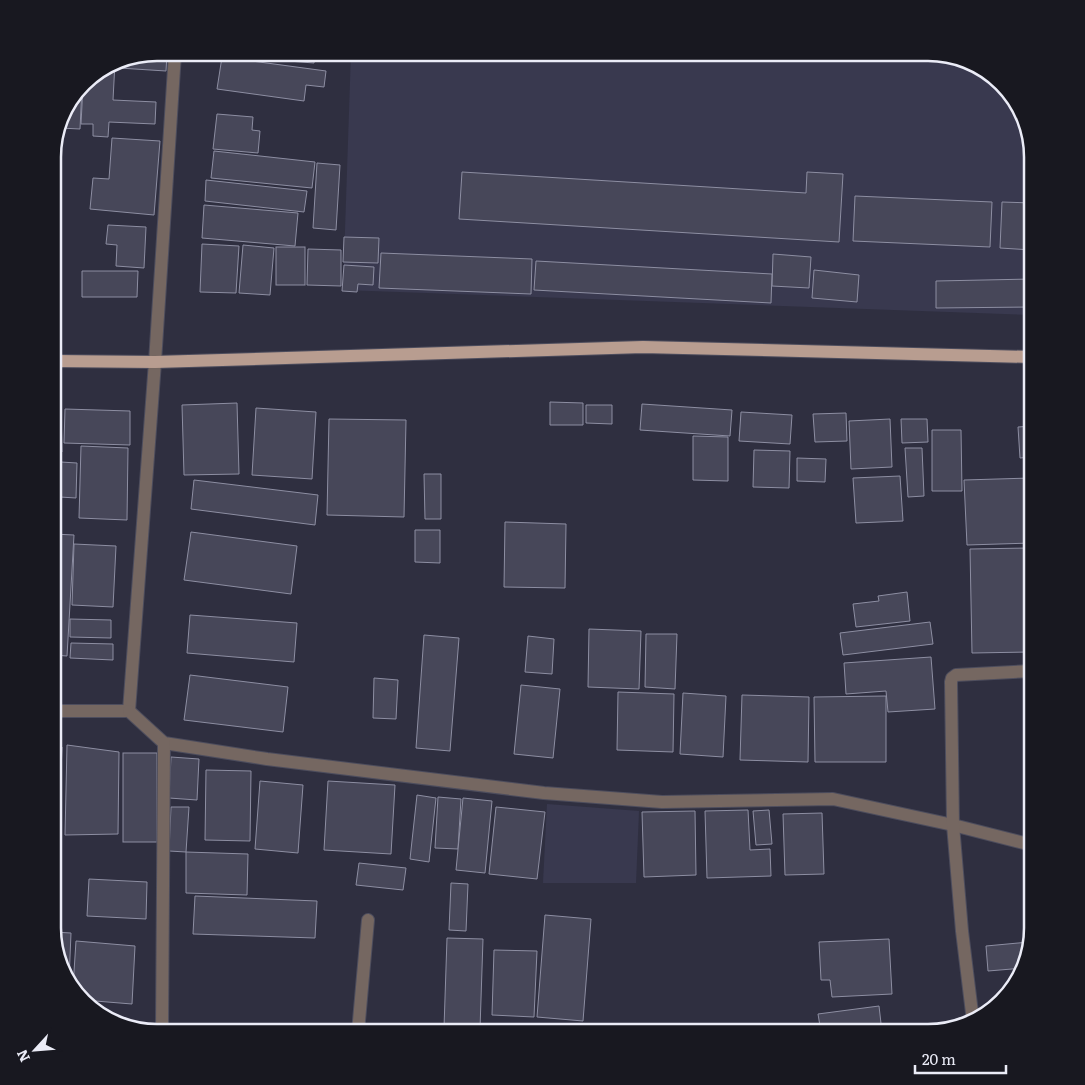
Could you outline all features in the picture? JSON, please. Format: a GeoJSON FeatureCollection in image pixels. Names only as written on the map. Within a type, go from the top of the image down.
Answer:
{"type":"FeatureCollection","features":[{"type":"Feature","properties":{"kind":"main road"},"geometry":{"type":"LineString","coordinates":[[61,361],[156,362],[643,348],[1024,357]]}},
{"type":"Feature","properties":{"kind":"street"},"geometry":{"type":"LineString","coordinates":[[129,711],[156,362],[175,61]]}},
{"type":"Feature","properties":{"kind":"street"},"geometry":{"type":"LineString","coordinates":[[972,1013],[962,931],[953,825],[951,682],[952,678],[956,675],[1024,671]]}},
{"type":"Feature","properties":{"kind":"street"},"geometry":{"type":"LineString","coordinates":[[61,711],[129,711],[164,743],[267,759],[544,793],[662,802],[834,799],[953,825],[1024,843]]}},
{"type":"Feature","properties":{"kind":"street"},"geometry":{"type":"LineString","coordinates":[[162,1024],[164,743]]}},
{"type":"Feature","properties":{"kind":"street"},"geometry":{"type":"LineString","coordinates":[[359,1024],[368,920]]}},
{"type":"Feature","properties":{"kind":"shaded area"},"geometry":{"type":"Polygon","coordinates":[[[351,61],[934,61],[958,66],[970,71],[991,85],[1011,109],[1022,139],[1024,158],[1024,315],[343,290],[351,61]]]}},
{"type":"Feature","properties":{"kind":"shaded area"},"geometry":{"type":"Polygon","coordinates":[[[547,804],[639,811],[636,883],[543,883],[547,804]]]}},
{"type":"Feature","properties":{"kind":"building"},"geometry":{"type":"Polygon","coordinates":[[[167,61],[166,71],[123,68],[139,63],[167,61]]]}},
{"type":"Feature","properties":{"kind":"building"},"geometry":{"type":"Polygon","coordinates":[[[221,61],[252,61],[326,71],[324,87],[306,85],[304,101],[217,89],[221,61]]]}},
{"type":"Feature","properties":{"kind":"building"},"geometry":{"type":"Polygon","coordinates":[[[288,61],[314,61],[314,63],[288,61]]]}},
{"type":"Feature","properties":{"kind":"building"},"geometry":{"type":"Polygon","coordinates":[[[114,72],[113,100],[156,102],[155,124],[109,122],[108,137],[93,136],[93,124],[81,124],[82,97],[89,89],[104,77],[114,72]]]}},
{"type":"Feature","properties":{"kind":"building"},"geometry":{"type":"Polygon","coordinates":[[[81,98],[80,129],[67,128],[71,115],[81,98]]]}},
{"type":"Feature","properties":{"kind":"building"},"geometry":{"type":"Polygon","coordinates":[[[217,114],[253,117],[252,130],[260,131],[258,153],[213,149],[217,114]]]}},
{"type":"Feature","properties":{"kind":"building"},"geometry":{"type":"Polygon","coordinates":[[[112,138],[160,141],[154,215],[90,209],[93,178],[109,179],[112,138]]]}},
{"type":"Feature","properties":{"kind":"building"},"geometry":{"type":"Polygon","coordinates":[[[214,151],[315,162],[312,188],[211,178],[214,151]]]}},
{"type":"Feature","properties":{"kind":"building"},"geometry":{"type":"Polygon","coordinates":[[[317,163],[340,165],[336,230],[313,228],[317,163]]]}},
{"type":"Feature","properties":{"kind":"building"},"geometry":{"type":"Polygon","coordinates":[[[462,172],[806,193],[807,172],[843,174],[839,242],[459,219],[462,172]]]}},
{"type":"Feature","properties":{"kind":"building"},"geometry":{"type":"Polygon","coordinates":[[[206,180],[307,191],[304,212],[205,201],[206,180]]]}},
{"type":"Feature","properties":{"kind":"building"},"geometry":{"type":"Polygon","coordinates":[[[855,196],[992,202],[990,247],[853,241],[855,196]]]}},
{"type":"Feature","properties":{"kind":"building"},"geometry":{"type":"Polygon","coordinates":[[[1002,202],[1024,203],[1024,250],[1000,248],[1002,202]]]}},
{"type":"Feature","properties":{"kind":"building"},"geometry":{"type":"Polygon","coordinates":[[[204,205],[298,213],[295,246],[202,238],[204,205]]]}},
{"type":"Feature","properties":{"kind":"building"},"geometry":{"type":"Polygon","coordinates":[[[108,225],[146,227],[144,268],[116,266],[117,245],[106,244],[108,225]]]}},
{"type":"Feature","properties":{"kind":"building"},"geometry":{"type":"Polygon","coordinates":[[[344,237],[379,238],[378,263],[343,262],[344,237]]]}},
{"type":"Feature","properties":{"kind":"building"},"geometry":{"type":"Polygon","coordinates":[[[202,244],[239,246],[236,293],[200,292],[202,244]]]}},
{"type":"Feature","properties":{"kind":"building"},"geometry":{"type":"Polygon","coordinates":[[[243,245],[274,248],[270,295],[239,293],[243,245]]]}},
{"type":"Feature","properties":{"kind":"building"},"geometry":{"type":"Polygon","coordinates":[[[276,247],[305,247],[305,285],[276,285],[276,247]]]}},
{"type":"Feature","properties":{"kind":"building"},"geometry":{"type":"Polygon","coordinates":[[[308,249],[341,250],[341,286],[307,285],[308,249]]]}},
{"type":"Feature","properties":{"kind":"building"},"geometry":{"type":"Polygon","coordinates":[[[381,253],[532,259],[531,294],[379,288],[381,253]]]}},
{"type":"Feature","properties":{"kind":"building"},"geometry":{"type":"Polygon","coordinates":[[[773,254],[811,257],[809,288],[772,286],[773,254]]]}},
{"type":"Feature","properties":{"kind":"building"},"geometry":{"type":"Polygon","coordinates":[[[536,261],[772,274],[771,303],[534,290],[536,261]]]}},
{"type":"Feature","properties":{"kind":"building"},"geometry":{"type":"Polygon","coordinates":[[[344,265],[374,267],[373,285],[358,284],[357,292],[342,291],[344,265]]]}},
{"type":"Feature","properties":{"kind":"building"},"geometry":{"type":"Polygon","coordinates":[[[814,270],[859,275],[857,302],[812,298],[814,270]]]}},
{"type":"Feature","properties":{"kind":"building"},"geometry":{"type":"Polygon","coordinates":[[[82,271],[138,271],[137,297],[82,297],[82,271]]]}},
{"type":"Feature","properties":{"kind":"building"},"geometry":{"type":"Polygon","coordinates":[[[1024,279],[1024,307],[936,308],[936,281],[1024,279]]]}},
{"type":"Feature","properties":{"kind":"building"},"geometry":{"type":"Polygon","coordinates":[[[550,402],[583,403],[583,425],[550,425],[550,402]]]}},
{"type":"Feature","properties":{"kind":"building"},"geometry":{"type":"Polygon","coordinates":[[[237,403],[239,474],[184,475],[182,405],[237,403]]]}},
{"type":"Feature","properties":{"kind":"building"},"geometry":{"type":"Polygon","coordinates":[[[642,404],[732,410],[730,436],[640,430],[642,404]]]}},
{"type":"Feature","properties":{"kind":"building"},"geometry":{"type":"Polygon","coordinates":[[[586,405],[612,405],[612,424],[586,423],[586,405]]]}},
{"type":"Feature","properties":{"kind":"building"},"geometry":{"type":"Polygon","coordinates":[[[256,408],[316,412],[312,479],[252,475],[256,408]]]}},
{"type":"Feature","properties":{"kind":"building"},"geometry":{"type":"Polygon","coordinates":[[[65,409],[130,411],[130,445],[64,443],[65,409]]]}},
{"type":"Feature","properties":{"kind":"building"},"geometry":{"type":"Polygon","coordinates":[[[61,411],[62,452],[61,452],[61,411]]]}},
{"type":"Feature","properties":{"kind":"building"},"geometry":{"type":"Polygon","coordinates":[[[741,412],[792,415],[790,444],[739,441],[741,412]]]}},
{"type":"Feature","properties":{"kind":"building"},"geometry":{"type":"Polygon","coordinates":[[[846,413],[847,441],[815,442],[813,414],[846,413]]]}},
{"type":"Feature","properties":{"kind":"building"},"geometry":{"type":"Polygon","coordinates":[[[329,419],[406,420],[404,517],[327,515],[329,419]]]}},
{"type":"Feature","properties":{"kind":"building"},"geometry":{"type":"Polygon","coordinates":[[[890,419],[892,467],[851,469],[849,421],[890,419]]]}},
{"type":"Feature","properties":{"kind":"building"},"geometry":{"type":"Polygon","coordinates":[[[901,419],[927,419],[928,442],[902,443],[901,419]]]}},
{"type":"Feature","properties":{"kind":"building"},"geometry":{"type":"Polygon","coordinates":[[[1018,427],[1024,427],[1024,458],[1020,458],[1018,427]]]}},
{"type":"Feature","properties":{"kind":"building"},"geometry":{"type":"Polygon","coordinates":[[[932,430],[961,430],[962,491],[932,491],[932,430]]]}},
{"type":"Feature","properties":{"kind":"building"},"geometry":{"type":"Polygon","coordinates":[[[693,436],[728,437],[728,481],[693,480],[693,436]]]}},
{"type":"Feature","properties":{"kind":"building"},"geometry":{"type":"Polygon","coordinates":[[[81,446],[128,448],[127,520],[79,518],[81,446]]]}},
{"type":"Feature","properties":{"kind":"building"},"geometry":{"type":"Polygon","coordinates":[[[905,448],[922,448],[924,496],[908,497],[905,448]]]}},
{"type":"Feature","properties":{"kind":"building"},"geometry":{"type":"Polygon","coordinates":[[[754,450],[790,451],[789,488],[753,487],[754,450]]]}},
{"type":"Feature","properties":{"kind":"building"},"geometry":{"type":"Polygon","coordinates":[[[797,458],[826,459],[825,482],[797,481],[797,458]]]}},
{"type":"Feature","properties":{"kind":"building"},"geometry":{"type":"Polygon","coordinates":[[[61,462],[77,463],[76,498],[61,497],[61,462]]]}},
{"type":"Feature","properties":{"kind":"building"},"geometry":{"type":"Polygon","coordinates":[[[424,474],[441,474],[441,519],[425,519],[424,474]]]}},
{"type":"Feature","properties":{"kind":"building"},"geometry":{"type":"Polygon","coordinates":[[[900,476],[903,521],[856,523],[853,478],[900,476]]]}},
{"type":"Feature","properties":{"kind":"building"},"geometry":{"type":"Polygon","coordinates":[[[1024,478],[1024,543],[967,545],[964,480],[1024,478]]]}},
{"type":"Feature","properties":{"kind":"building"},"geometry":{"type":"Polygon","coordinates":[[[194,480],[318,495],[315,525],[191,509],[194,480]]]}},
{"type":"Feature","properties":{"kind":"building"},"geometry":{"type":"Polygon","coordinates":[[[505,522],[566,524],[565,588],[504,587],[505,522]]]}},
{"type":"Feature","properties":{"kind":"building"},"geometry":{"type":"Polygon","coordinates":[[[415,530],[440,530],[440,563],[415,562],[415,530]]]}},
{"type":"Feature","properties":{"kind":"building"},"geometry":{"type":"Polygon","coordinates":[[[191,532],[297,546],[291,594],[184,580],[191,532]]]}},
{"type":"Feature","properties":{"kind":"building"},"geometry":{"type":"Polygon","coordinates":[[[61,534],[74,535],[67,656],[61,656],[61,534]]]}},
{"type":"Feature","properties":{"kind":"building"},"geometry":{"type":"Polygon","coordinates":[[[74,544],[116,546],[113,607],[72,605],[74,544]]]}},
{"type":"Feature","properties":{"kind":"building"},"geometry":{"type":"Polygon","coordinates":[[[1024,548],[1024,652],[972,653],[970,549],[1024,548]]]}},
{"type":"Feature","properties":{"kind":"building"},"geometry":{"type":"Polygon","coordinates":[[[907,592],[910,621],[856,627],[853,604],[879,601],[878,596],[907,592]]]}},
{"type":"Feature","properties":{"kind":"building"},"geometry":{"type":"Polygon","coordinates":[[[190,615],[297,623],[294,662],[187,653],[190,615]]]}},
{"type":"Feature","properties":{"kind":"building"},"geometry":{"type":"Polygon","coordinates":[[[70,619],[111,620],[111,638],[70,637],[70,619]]]}},
{"type":"Feature","properties":{"kind":"building"},"geometry":{"type":"Polygon","coordinates":[[[930,622],[933,644],[843,655],[840,633],[930,622]]]}},
{"type":"Feature","properties":{"kind":"building"},"geometry":{"type":"Polygon","coordinates":[[[589,629],[641,631],[639,689],[588,687],[589,629]]]}},
{"type":"Feature","properties":{"kind":"building"},"geometry":{"type":"Polygon","coordinates":[[[646,634],[677,634],[675,689],[645,687],[646,634]]]}},
{"type":"Feature","properties":{"kind":"building"},"geometry":{"type":"Polygon","coordinates":[[[424,635],[459,638],[450,751],[416,748],[424,635]]]}},
{"type":"Feature","properties":{"kind":"building"},"geometry":{"type":"Polygon","coordinates":[[[528,636],[554,639],[552,674],[525,672],[528,636]]]}},
{"type":"Feature","properties":{"kind":"building"},"geometry":{"type":"Polygon","coordinates":[[[71,643],[113,644],[113,660],[70,658],[71,643]]]}},
{"type":"Feature","properties":{"kind":"building"},"geometry":{"type":"Polygon","coordinates":[[[931,657],[935,709],[888,712],[886,691],[846,694],[844,663],[931,657]]]}},
{"type":"Feature","properties":{"kind":"building"},"geometry":{"type":"Polygon","coordinates":[[[190,675],[288,687],[283,732],[184,720],[190,675]]]}},
{"type":"Feature","properties":{"kind":"building"},"geometry":{"type":"Polygon","coordinates":[[[374,678],[398,680],[396,719],[373,718],[374,678]]]}},
{"type":"Feature","properties":{"kind":"building"},"geometry":{"type":"Polygon","coordinates":[[[521,685],[560,689],[553,758],[514,754],[521,685]]]}},
{"type":"Feature","properties":{"kind":"building"},"geometry":{"type":"Polygon","coordinates":[[[618,692],[674,694],[673,752],[617,750],[618,692]]]}},
{"type":"Feature","properties":{"kind":"building"},"geometry":{"type":"Polygon","coordinates":[[[683,693],[726,696],[723,757],[680,754],[683,693]]]}},
{"type":"Feature","properties":{"kind":"building"},"geometry":{"type":"Polygon","coordinates":[[[742,695],[809,697],[808,762],[740,760],[742,695]]]}},
{"type":"Feature","properties":{"kind":"building"},"geometry":{"type":"Polygon","coordinates":[[[886,696],[886,762],[815,762],[814,697],[886,696]]]}},
{"type":"Feature","properties":{"kind":"building"},"geometry":{"type":"Polygon","coordinates":[[[67,745],[119,752],[118,834],[65,835],[67,745]]]}},
{"type":"Feature","properties":{"kind":"building"},"geometry":{"type":"Polygon","coordinates":[[[123,753],[157,753],[157,842],[123,842],[123,753]]]}},
{"type":"Feature","properties":{"kind":"building"},"geometry":{"type":"Polygon","coordinates":[[[171,757],[199,759],[197,800],[169,798],[171,757]]]}},
{"type":"Feature","properties":{"kind":"building"},"geometry":{"type":"Polygon","coordinates":[[[206,770],[251,771],[250,841],[205,840],[206,770]]]}},
{"type":"Feature","properties":{"kind":"building"},"geometry":{"type":"Polygon","coordinates":[[[260,781],[303,785],[298,853],[255,849],[260,781]]]}},
{"type":"Feature","properties":{"kind":"building"},"geometry":{"type":"Polygon","coordinates":[[[328,781],[395,785],[391,854],[324,850],[328,781]]]}},
{"type":"Feature","properties":{"kind":"building"},"geometry":{"type":"Polygon","coordinates":[[[417,795],[436,798],[429,862],[410,859],[417,795]]]}},
{"type":"Feature","properties":{"kind":"building"},"geometry":{"type":"Polygon","coordinates":[[[438,797],[461,799],[458,849],[435,848],[438,797]]]}},
{"type":"Feature","properties":{"kind":"building"},"geometry":{"type":"Polygon","coordinates":[[[463,798],[492,801],[485,873],[456,870],[463,798]]]}},
{"type":"Feature","properties":{"kind":"building"},"geometry":{"type":"Polygon","coordinates":[[[171,807],[189,807],[186,852],[169,851],[171,807]]]}},
{"type":"Feature","properties":{"kind":"building"},"geometry":{"type":"Polygon","coordinates":[[[496,807],[545,812],[537,879],[489,874],[496,807]]]}},
{"type":"Feature","properties":{"kind":"building"},"geometry":{"type":"Polygon","coordinates":[[[748,810],[750,850],[770,849],[771,876],[707,878],[705,811],[748,810]]]}},
{"type":"Feature","properties":{"kind":"building"},"geometry":{"type":"Polygon","coordinates":[[[769,810],[772,844],[756,845],[753,811],[769,810]]]}},
{"type":"Feature","properties":{"kind":"building"},"geometry":{"type":"Polygon","coordinates":[[[695,811],[696,875],[644,877],[642,812],[695,811]]]}},
{"type":"Feature","properties":{"kind":"building"},"geometry":{"type":"Polygon","coordinates":[[[822,813],[824,874],[785,875],[783,814],[822,813]]]}},
{"type":"Feature","properties":{"kind":"building"},"geometry":{"type":"Polygon","coordinates":[[[186,852],[248,854],[247,895],[186,893],[186,852]]]}},
{"type":"Feature","properties":{"kind":"building"},"geometry":{"type":"Polygon","coordinates":[[[359,863],[406,868],[403,890],[356,885],[359,863]]]}},
{"type":"Feature","properties":{"kind":"building"},"geometry":{"type":"Polygon","coordinates":[[[89,879],[147,882],[146,919],[87,916],[89,879]]]}},
{"type":"Feature","properties":{"kind":"building"},"geometry":{"type":"Polygon","coordinates":[[[451,883],[468,884],[466,931],[449,930],[451,883]]]}},
{"type":"Feature","properties":{"kind":"building"},"geometry":{"type":"Polygon","coordinates":[[[195,896],[317,901],[315,938],[193,934],[195,896]]]}},
{"type":"Feature","properties":{"kind":"building"},"geometry":{"type":"Polygon","coordinates":[[[545,915],[591,919],[583,1021],[537,1017],[545,915]]]}},
{"type":"Feature","properties":{"kind":"building"},"geometry":{"type":"Polygon","coordinates":[[[61,932],[71,933],[70,967],[63,946],[61,932]]]}},
{"type":"Feature","properties":{"kind":"building"},"geometry":{"type":"Polygon","coordinates":[[[447,938],[483,939],[480,1024],[444,1024],[447,938]]]}},
{"type":"Feature","properties":{"kind":"building"},"geometry":{"type":"Polygon","coordinates":[[[889,939],[892,994],[832,997],[830,980],[821,980],[819,942],[889,939]]]}},
{"type":"Feature","properties":{"kind":"building"},"geometry":{"type":"Polygon","coordinates":[[[76,941],[135,946],[132,1004],[95,1001],[74,976],[76,941]]]}},
{"type":"Feature","properties":{"kind":"building"},"geometry":{"type":"Polygon","coordinates":[[[1023,943],[1014,969],[988,971],[986,946],[1023,943]]]}},
{"type":"Feature","properties":{"kind":"building"},"geometry":{"type":"Polygon","coordinates":[[[494,950],[537,951],[534,1017],[492,1015],[494,950]]]}},
{"type":"Feature","properties":{"kind":"building"},"geometry":{"type":"Polygon","coordinates":[[[879,1006],[881,1024],[820,1024],[818,1014],[879,1006]]]}}]}
